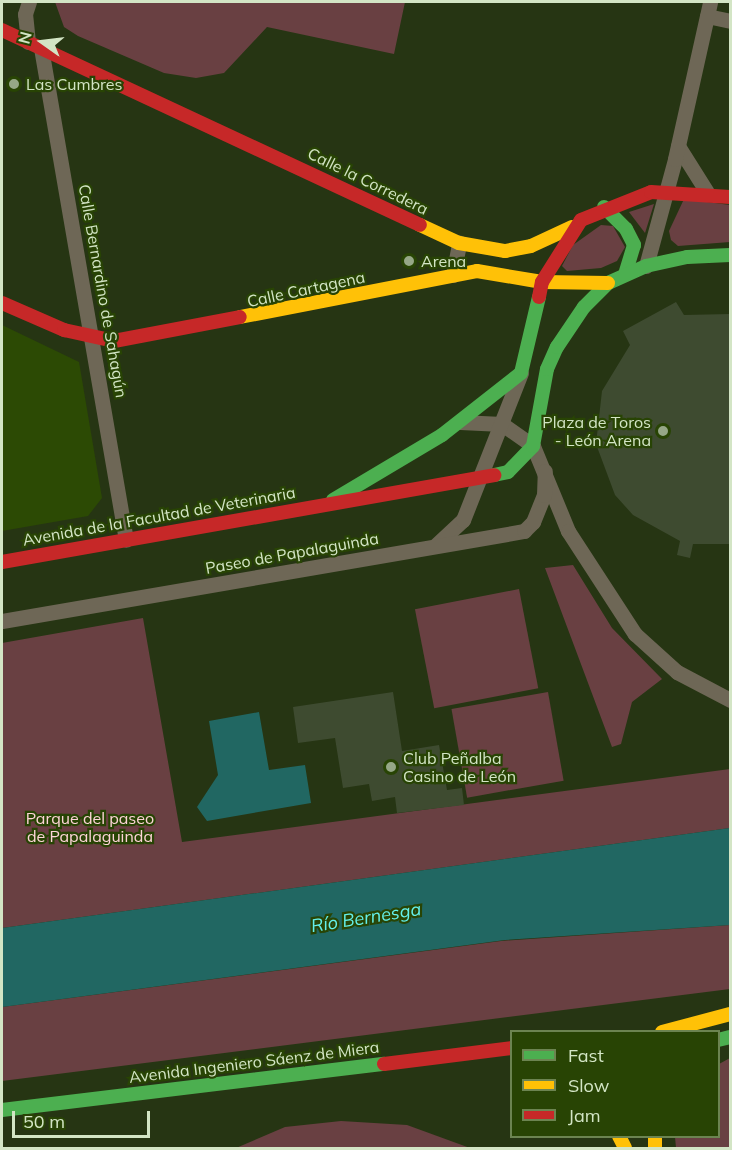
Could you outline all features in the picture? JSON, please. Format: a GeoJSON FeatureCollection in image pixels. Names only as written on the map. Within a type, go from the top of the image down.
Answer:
{"type":"FeatureCollection","features":[{"type":"Feature","properties":{"kind":"main road","name":"Calle la Corredera"},"geometry":{"type":"LineString","coordinates":[[2,31],[459,243],[505,251],[531,246],[572,227],[604,207],[668,190],[706,192],[730,197]]}},
{"type":"Feature","properties":{"kind":"main road"},"geometry":{"type":"LineString","coordinates":[[604,207],[626,229],[634,245],[626,272]]}},
{"type":"Feature","properties":{"kind":"main road"},"geometry":{"type":"LineString","coordinates":[[521,373],[542,282],[572,227]]}},
{"type":"Feature","properties":{"kind":"main road"},"geometry":{"type":"LineString","coordinates":[[533,446],[547,369],[557,347],[584,307],[608,283],[626,272],[646,266],[687,257],[730,255]]}},
{"type":"Feature","properties":{"kind":"main road","name":"Calle Cartagena"},"geometry":{"type":"LineString","coordinates":[[2,303],[64,330],[114,341],[253,318],[453,275],[504,273],[524,280],[542,282],[608,283]]}},
{"type":"Feature","properties":{"kind":"main road","name":"Avenida de la Facultad de Veterinaria"},"geometry":{"type":"LineString","coordinates":[[322,507],[459,422],[521,373]]}},
{"type":"Feature","properties":{"kind":"main road","name":"Avenida de la Facultad de Veterinaria"},"geometry":{"type":"LineString","coordinates":[[2,562],[482,480],[508,472],[533,446]]}},
{"type":"Feature","properties":{"kind":"main road"},"geometry":{"type":"LineString","coordinates":[[670,1030],[730,1014]]}},
{"type":"Feature","properties":{"kind":"main road","name":"Avenida Ingeniero Sáenz de Miera"},"geometry":{"type":"LineString","coordinates":[[2,1110],[510,1048]]}},
{"type":"Feature","properties":{"kind":"street","name":"Calle Bernardino de Sahagún"},"geometry":{"type":"LineString","coordinates":[[29,2],[25,14],[35,45],[93,337],[126,540]]}},
{"type":"Feature","properties":{"kind":"street"},"geometry":{"type":"LineString","coordinates":[[646,266],[668,190],[708,9],[730,21]]}},
{"type":"Feature","properties":{"kind":"street"},"geometry":{"type":"LineString","coordinates":[[677,152],[706,192]]}},
{"type":"Feature","properties":{"kind":"street"},"geometry":{"type":"LineString","coordinates":[[453,275],[459,243]]}},
{"type":"Feature","properties":{"kind":"street"},"geometry":{"type":"LineString","coordinates":[[431,548],[448,538],[463,520],[482,480],[521,373]]}},
{"type":"Feature","properties":{"kind":"street"},"geometry":{"type":"LineString","coordinates":[[459,422],[502,424],[533,446],[568,531],[635,634],[677,672],[730,700]]}},
{"type":"Feature","properties":{"kind":"street","name":"Paseo de Papalaguinda"},"geometry":{"type":"LineString","coordinates":[[2,621],[524,531],[533,522],[544,495],[545,471]]}},
{"type":"Feature","properties":{"kind":"shaded area"},"geometry":{"type":"Polygon","coordinates":[[[2,325],[79,362],[102,498],[88,516],[2,531],[2,325]]]}},
{"type":"Feature","properties":{"kind":"green space"},"geometry":{"type":"Polygon","coordinates":[[[55,2],[405,2],[394,54],[267,27],[224,73],[196,78],[164,73],[78,36],[64,27],[55,2]]]}},
{"type":"Feature","properties":{"kind":"green space"},"geometry":{"type":"Polygon","coordinates":[[[684,199],[730,205],[730,242],[678,246],[671,240],[669,231],[684,199]]]}},
{"type":"Feature","properties":{"kind":"green space"},"geometry":{"type":"Polygon","coordinates":[[[654,204],[645,233],[629,212],[654,204]]]}},
{"type":"Feature","properties":{"kind":"green space"},"geometry":{"type":"Polygon","coordinates":[[[601,225],[613,226],[625,247],[617,261],[601,268],[567,271],[562,266],[573,245],[601,225]]]}},
{"type":"Feature","properties":{"kind":"green space"},"geometry":{"type":"Polygon","coordinates":[[[573,565],[612,628],[662,679],[632,702],[621,744],[612,747],[545,568],[573,565]]]}},
{"type":"Feature","properties":{"kind":"green space"},"geometry":{"type":"Polygon","coordinates":[[[519,589],[538,688],[434,708],[415,609],[519,589]]]}},
{"type":"Feature","properties":{"kind":"green space","name":"Parque del paseo de Papalaguinda"},"geometry":{"type":"Polygon","coordinates":[[[143,618],[182,842],[730,769],[730,828],[2,928],[2,643],[143,618]]]}},
{"type":"Feature","properties":{"kind":"green space"},"geometry":{"type":"Polygon","coordinates":[[[548,692],[564,781],[467,798],[451,709],[548,692]]]}},
{"type":"Feature","properties":{"kind":"green space"},"geometry":{"type":"Polygon","coordinates":[[[730,925],[730,989],[2,1081],[2,1007],[501,941],[730,925]]]}},
{"type":"Feature","properties":{"kind":"green space"},"geometry":{"type":"Polygon","coordinates":[[[730,1058],[730,1148],[676,1148],[675,1138],[720,1138],[720,1063],[730,1058]]]}},
{"type":"Feature","properties":{"kind":"green space"},"geometry":{"type":"Polygon","coordinates":[[[341,1121],[407,1125],[470,1148],[236,1148],[285,1127],[341,1121]]]}},
{"type":"Feature","properties":{"kind":"water"},"geometry":{"type":"Polygon","coordinates":[[[259,712],[269,770],[305,765],[311,803],[207,821],[197,807],[218,775],[209,721],[259,712]]]}},
{"type":"Feature","properties":{"kind":"water","name":"Río Bernesga"},"geometry":{"type":"Polygon","coordinates":[[[730,828],[730,925],[505,940],[2,1007],[2,928],[730,828]]]}},
{"type":"Feature","properties":{"kind":"building","name":"Plaza de Toros - León Arena"},"geometry":{"type":"Polygon","coordinates":[[[676,302],[684,315],[730,314],[730,544],[693,544],[690,558],[677,555],[680,541],[633,515],[615,495],[596,444],[602,391],[630,345],[623,331],[676,302]]]}},
{"type":"Feature","properties":{"kind":"building","name":"Club Peñalba Casino de León"},"geometry":{"type":"Polygon","coordinates":[[[393,692],[402,751],[439,745],[447,790],[462,788],[464,805],[397,813],[395,797],[372,801],[369,784],[343,788],[335,738],[298,743],[293,707],[393,692]]]}},
{"type":"Feature","properties":{"kind":"traffic: fast"},"geometry":{"type":"LineString","coordinates":[[604,207],[626,229],[634,245],[626,272]]}},
{"type":"Feature","properties":{"kind":"traffic: fast"},"geometry":{"type":"LineString","coordinates":[[494,475],[508,472],[533,446],[547,369],[557,347],[584,307],[608,283],[646,266],[687,257],[730,255]]}},
{"type":"Feature","properties":{"kind":"traffic: fast"},"geometry":{"type":"LineString","coordinates":[[333,500],[442,435],[521,373],[539,297]]}},
{"type":"Feature","properties":{"kind":"traffic: fast"},"geometry":{"type":"LineString","coordinates":[[720,1040],[730,1037]]}},
{"type":"Feature","properties":{"kind":"traffic: fast"},"geometry":{"type":"LineString","coordinates":[[2,1110],[384,1064]]}},
{"type":"Feature","properties":{"kind":"traffic: slow"},"geometry":{"type":"LineString","coordinates":[[420,225],[459,243],[505,251],[531,246],[572,227]]}},
{"type":"Feature","properties":{"kind":"traffic: slow"},"geometry":{"type":"LineString","coordinates":[[240,317],[477,271],[542,282],[608,283]]}},
{"type":"Feature","properties":{"kind":"traffic: slow"},"geometry":{"type":"LineString","coordinates":[[670,1030],[730,1014]]}},
{"type":"Feature","properties":{"kind":"traffic: slow"},"geometry":{"type":"LineString","coordinates":[[620,1138],[625,1148]]}},
{"type":"Feature","properties":{"kind":"traffic: slow"},"geometry":{"type":"LineString","coordinates":[[655,1138],[655,1148]]}},
{"type":"Feature","properties":{"kind":"traffic: jam"},"geometry":{"type":"LineString","coordinates":[[2,30],[420,225]]}},
{"type":"Feature","properties":{"kind":"traffic: jam"},"geometry":{"type":"LineString","coordinates":[[539,297],[542,282],[581,220],[651,192],[730,197]]}},
{"type":"Feature","properties":{"kind":"traffic: jam"},"geometry":{"type":"LineString","coordinates":[[2,303],[64,330],[114,341],[240,317]]}},
{"type":"Feature","properties":{"kind":"traffic: jam"},"geometry":{"type":"LineString","coordinates":[[2,562],[494,475]]}},
{"type":"Feature","properties":{"kind":"traffic: jam"},"geometry":{"type":"LineString","coordinates":[[384,1064],[510,1048]]}},
{"type":"Feature","properties":{"kind":"place","name":"Las Cumbres"},"geometry":{"type":"Point","coordinates":[14,84]}},
{"type":"Feature","properties":{"kind":"place","name":"Arena"},"geometry":{"type":"Point","coordinates":[409,261]}},
{"type":"Feature","properties":{"kind":"place","name":"Plaza de Toros - León Arena"},"geometry":{"type":"Point","coordinates":[663,431]}},
{"type":"Feature","properties":{"kind":"place","name":"Club Peñalba Casino de León"},"geometry":{"type":"Point","coordinates":[391,767]}}]}
